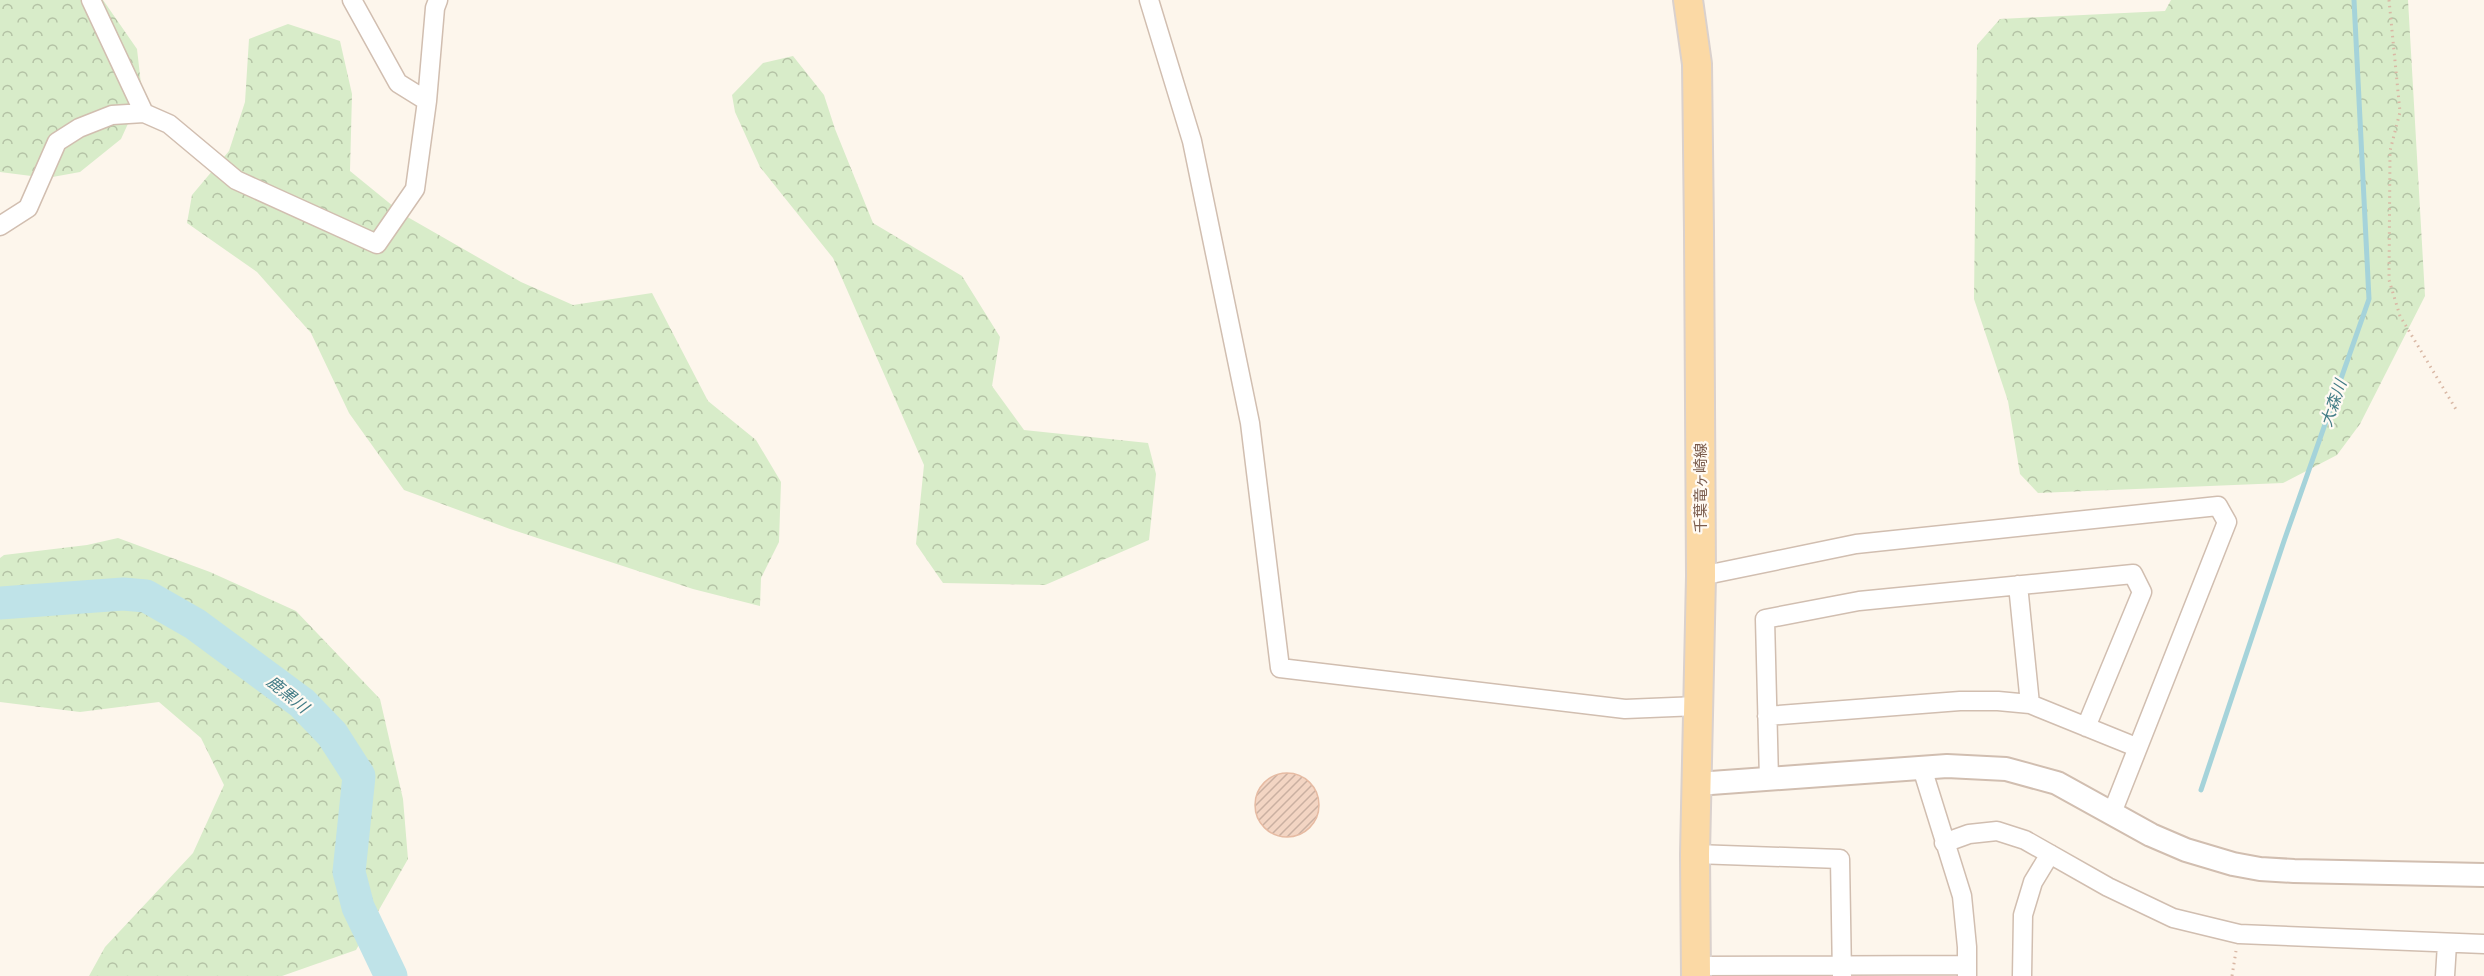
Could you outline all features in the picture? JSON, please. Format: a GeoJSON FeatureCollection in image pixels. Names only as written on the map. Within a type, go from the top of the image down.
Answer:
{"type":"FeatureCollection","features":[{"type":"Feature","properties":{"kind":"main road","name":"千葉竜ヶ崎線"},"geometry":{"type":"LineString","coordinates":[[1688,0],[1697,64],[1701,576],[1695,854],[1696,971]]}},
{"type":"Feature","properties":{"kind":"street"},"geometry":{"type":"LineString","coordinates":[[91,0],[144,113]]}},
{"type":"Feature","properties":{"kind":"street"},"geometry":{"type":"LineString","coordinates":[[352,0],[398,83],[427,100]]}},
{"type":"Feature","properties":{"kind":"street"},"geometry":{"type":"LineString","coordinates":[[0,226],[27,208],[57,142],[78,128],[112,114],[144,113],[169,124],[236,180],[377,244],[415,189],[427,100],[435,8],[438,0]]}},
{"type":"Feature","properties":{"kind":"street"},"geometry":{"type":"LineString","coordinates":[[1149,0],[1192,141],[1250,423],[1280,668],[1625,709],[1698,706]]}},
{"type":"Feature","properties":{"kind":"street"},"geometry":{"type":"LineString","coordinates":[[1701,576],[1856,544],[2218,506],[2227,522],[2136,747],[2112,813]]}},
{"type":"Feature","properties":{"kind":"street"},"geometry":{"type":"LineString","coordinates":[[1769,780],[1765,619],[1859,602],[2133,574],[2142,592],[2086,727]]}},
{"type":"Feature","properties":{"kind":"street"},"geometry":{"type":"LineString","coordinates":[[2018,585],[2030,704]]}},
{"type":"Feature","properties":{"kind":"street"},"geometry":{"type":"LineString","coordinates":[[1767,716],[1960,701],[2030,704],[2136,747]]}},
{"type":"Feature","properties":{"kind":"street"},"geometry":{"type":"LineString","coordinates":[[1697,784],[1922,768],[1978,766],[2006,769],[2056,783],[2208,859],[2260,869],[2484,875]]}},
{"type":"Feature","properties":{"kind":"street"},"geometry":{"type":"LineString","coordinates":[[1696,971],[1967,971],[1962,896],[1922,768]]}},
{"type":"Feature","properties":{"kind":"street"},"geometry":{"type":"LineString","coordinates":[[1944,843],[1969,834],[1997,831],[2025,840],[2108,887],[2173,918],[2239,934],[2484,944]]}},
{"type":"Feature","properties":{"kind":"street"},"geometry":{"type":"LineString","coordinates":[[1695,854],[1840,859],[1841,970]]}},
{"type":"Feature","properties":{"kind":"street"},"geometry":{"type":"LineString","coordinates":[[2022,976],[2023,915],[2033,882],[2050,854]]}},
{"type":"Feature","properties":{"kind":"street"},"geometry":{"type":"LineString","coordinates":[[2445,976],[2447,944]]}},
{"type":"Feature","properties":{"kind":"path"},"geometry":{"type":"LineString","coordinates":[[2389,0],[2400,112],[2390,151],[2390,280],[2400,315],[2457,411]]}},
{"type":"Feature","properties":{"kind":"path"},"geometry":{"type":"LineString","coordinates":[[2232,976],[2239,934]]}},
{"type":"Feature","properties":{"kind":"green space"},"geometry":{"type":"Polygon","coordinates":[[[0,0],[103,0],[137,49],[142,93],[121,139],[80,172],[47,178],[0,172],[0,0]]]}},
{"type":"Feature","properties":{"kind":"green space"},"geometry":{"type":"Polygon","coordinates":[[[2171,0],[2408,0],[2425,296],[2360,424],[2337,455],[2283,483],[2038,493],[2020,474],[2008,401],[1974,299],[1977,45],[2000,19],[2165,11],[2171,0]]]}},
{"type":"Feature","properties":{"kind":"green space"},"geometry":{"type":"Polygon","coordinates":[[[288,24],[340,41],[352,94],[350,171],[404,215],[521,282],[573,305],[652,293],[708,401],[756,440],[781,482],[779,542],[761,578],[760,606],[693,589],[510,529],[404,490],[349,413],[311,333],[257,272],[187,223],[192,195],[229,151],[245,102],[249,39],[288,24]]]}},
{"type":"Feature","properties":{"kind":"green space"},"geometry":{"type":"Polygon","coordinates":[[[793,56],[824,95],[835,129],[873,223],[962,276],[1000,337],[992,386],[1024,430],[1148,443],[1156,474],[1149,540],[1045,585],[943,583],[916,544],[924,465],[833,258],[760,167],[735,112],[732,95],[763,63],[793,56]]]}},
{"type":"Feature","properties":{"kind":"green space"},"geometry":{"type":"Polygon","coordinates":[[[118,538],[210,572],[296,611],[380,699],[403,799],[408,859],[356,950],[282,976],[89,976],[105,947],[193,853],[224,785],[201,738],[159,702],[80,712],[0,702],[0,558],[4,555],[87,545],[118,538]]]}},
{"type":"Feature","properties":{"kind":"building"},"geometry":{"type":"Polygon","coordinates":[[[1287,773],[1310,782],[1319,805],[1310,828],[1287,837],[1264,828],[1255,805],[1264,782],[1287,773]]]}},
{"type":"Feature","properties":{"kind":"waterway","name":"大森川"},"geometry":{"type":"LineString","coordinates":[[2201,790],[2284,541],[2369,299],[2354,0]]}},
{"type":"Feature","properties":{"kind":"waterway","name":"鹿黒川"},"geometry":{"type":"LineString","coordinates":[[0,603],[123,594],[146,596],[195,624],[302,703],[332,734],[359,776],[349,872],[358,907],[391,976]]}}]}
